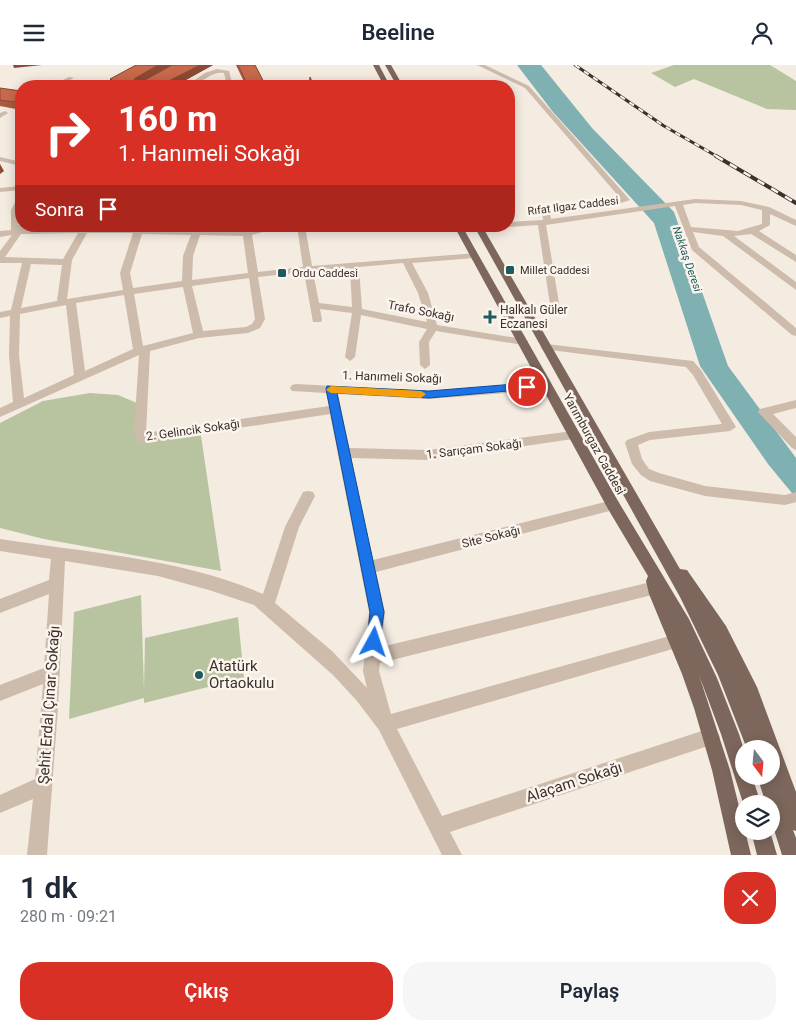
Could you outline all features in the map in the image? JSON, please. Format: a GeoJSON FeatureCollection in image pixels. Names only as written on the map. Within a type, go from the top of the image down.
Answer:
{"type":"FeatureCollection","features":[{"type":"Feature","properties":{"kind":"main road"},"geometry":{"type":"LineString","coordinates":[[376,65],[384,80]]}},
{"type":"Feature","properties":{"kind":"main road"},"geometry":{"type":"LineString","coordinates":[[388,65],[397,80]]}},
{"type":"Feature","properties":{"kind":"main road","name":"Yarımburgaz Caddesi"},"geometry":{"type":"LineString","coordinates":[[461,232],[573,435],[650,569]]}},
{"type":"Feature","properties":{"kind":"main road","name":"Yarımburgaz Caddesi"},"geometry":{"type":"LineString","coordinates":[[481,232],[659,546]]}},
{"type":"Feature","properties":{"kind":"main road"},"geometry":{"type":"LineString","coordinates":[[474,255],[493,253]]}},
{"type":"Feature","properties":{"kind":"main road"},"geometry":{"type":"LineString","coordinates":[[659,546],[713,645],[752,740]]}},
{"type":"Feature","properties":{"kind":"main road"},"geometry":{"type":"LineString","coordinates":[[659,546],[694,589],[733,654],[779,765],[796,822]]}},
{"type":"Feature","properties":{"kind":"main road"},"geometry":{"type":"LineString","coordinates":[[650,569],[655,588],[695,686],[729,799],[741,855]]}},
{"type":"Feature","properties":{"kind":"main road"},"geometry":{"type":"LineString","coordinates":[[650,569],[684,623],[711,684],[730,734],[749,795]]}},
{"type":"Feature","properties":{"kind":"main road"},"geometry":{"type":"LineString","coordinates":[[769,785],[792,855]]}},
{"type":"Feature","properties":{"kind":"main road"},"geometry":{"type":"LineString","coordinates":[[763,840],[767,855]]}},
{"type":"Feature","properties":{"kind":"street"},"geometry":{"type":"LineString","coordinates":[[480,65],[512,80]]}},
{"type":"Feature","properties":{"kind":"street"},"geometry":{"type":"LineString","coordinates":[[199,80],[215,71],[222,70],[227,72],[229,80]]}},
{"type":"Feature","properties":{"kind":"street"},"geometry":{"type":"LineString","coordinates":[[67,80],[71,78]]}},
{"type":"Feature","properties":{"kind":"street"},"geometry":{"type":"LineString","coordinates":[[515,81],[527,87],[626,201],[545,212],[555,309]]}},
{"type":"Feature","properties":{"kind":"street"},"geometry":{"type":"LineString","coordinates":[[0,159],[15,163]]}},
{"type":"Feature","properties":{"kind":"street"},"geometry":{"type":"LineString","coordinates":[[0,190],[15,189]]}},
{"type":"Feature","properties":{"kind":"street","name":"Rıfat Ilgaz Caddesi"},"geometry":{"type":"LineString","coordinates":[[515,224],[545,222],[678,203],[716,201],[741,203],[766,209],[796,223]]}},
{"type":"Feature","properties":{"kind":"street"},"geometry":{"type":"LineString","coordinates":[[678,203],[695,248],[796,333]]}},
{"type":"Feature","properties":{"kind":"street"},"geometry":{"type":"LineString","coordinates":[[689,229],[727,235],[754,232],[766,225],[766,209]]}},
{"type":"Feature","properties":{"kind":"street"},"geometry":{"type":"LineString","coordinates":[[0,234],[15,230]]}},
{"type":"Feature","properties":{"kind":"street"},"geometry":{"type":"LineString","coordinates":[[17,232],[0,259],[66,262]]}},
{"type":"Feature","properties":{"kind":"street"},"geometry":{"type":"LineString","coordinates":[[80,376],[66,303],[66,262],[82,232]]}},
{"type":"Feature","properties":{"kind":"street","name":"2. Gelincik Sokağı"},"geometry":{"type":"LineString","coordinates":[[137,232],[126,267],[129,292],[142,349],[140,433],[142,438],[334,409]]}},
{"type":"Feature","properties":{"kind":"street"},"geometry":{"type":"LineString","coordinates":[[199,335],[187,284],[188,256],[200,232]]}},
{"type":"Feature","properties":{"kind":"street"},"geometry":{"type":"LineString","coordinates":[[224,232],[251,232]]}},
{"type":"Feature","properties":{"kind":"street"},"geometry":{"type":"LineString","coordinates":[[302,232],[317,320]]}},
{"type":"Feature","properties":{"kind":"street"},"geometry":{"type":"LineString","coordinates":[[754,232],[796,259]]}},
{"type":"Feature","properties":{"kind":"street"},"geometry":{"type":"LineString","coordinates":[[0,413],[142,349],[199,335],[248,330],[256,326],[260,319],[247,233]]}},
{"type":"Feature","properties":{"kind":"street"},"geometry":{"type":"LineString","coordinates":[[727,235],[796,287]]}},
{"type":"Feature","properties":{"kind":"street"},"geometry":{"type":"LineString","coordinates":[[0,315],[129,292],[187,284],[406,260],[474,255]]}},
{"type":"Feature","properties":{"kind":"street"},"geometry":{"type":"LineString","coordinates":[[406,260],[423,293],[433,327],[424,342],[425,365]]}},
{"type":"Feature","properties":{"kind":"street"},"geometry":{"type":"LineString","coordinates":[[19,404],[14,355],[15,312],[27,261]]}},
{"type":"Feature","properties":{"kind":"street"},"geometry":{"type":"LineString","coordinates":[[350,357],[357,311],[354,266]]}},
{"type":"Feature","properties":{"kind":"street","name":"Trafo Sokağı"},"geometry":{"type":"LineString","coordinates":[[315,305],[523,342]]}},
{"type":"Feature","properties":{"kind":"street"},"geometry":{"type":"LineString","coordinates":[[546,347],[689,364],[697,373],[730,427],[649,436],[631,443],[636,461],[645,472],[655,477],[705,491],[790,499]]}},
{"type":"Feature","properties":{"kind":"street","name":"1. Hanımeli Sokağı"},"geometry":{"type":"LineString","coordinates":[[296,388],[429,395],[546,385]]}},
{"type":"Feature","properties":{"kind":"street"},"geometry":{"type":"LineString","coordinates":[[331,389],[377,612],[371,671],[385,724]]}},
{"type":"Feature","properties":{"kind":"street"},"geometry":{"type":"LineString","coordinates":[[796,404],[764,412],[796,445]]}},
{"type":"Feature","properties":{"kind":"street","name":"1. Sarıçam Sokağı"},"geometry":{"type":"LineString","coordinates":[[344,453],[428,455],[573,435]]}},
{"type":"Feature","properties":{"kind":"street"},"geometry":{"type":"LineString","coordinates":[[266,607],[292,527],[308,496]]}},
{"type":"Feature","properties":{"kind":"street","name":"Site Sokağı"},"geometry":{"type":"LineString","coordinates":[[368,568],[613,505]]}},
{"type":"Feature","properties":{"kind":"street"},"geometry":{"type":"LineString","coordinates":[[0,545],[176,573],[236,591],[260,601],[305,637],[350,677],[385,724],[452,855]]}},
{"type":"Feature","properties":{"kind":"street","name":"Şehit Erdal Çınar Sokağı"},"geometry":{"type":"LineString","coordinates":[[37,855],[52,673],[58,555]]}},
{"type":"Feature","properties":{"kind":"street"},"geometry":{"type":"LineString","coordinates":[[0,606],[57,584]]}},
{"type":"Feature","properties":{"kind":"street"},"geometry":{"type":"LineString","coordinates":[[372,657],[655,588]]}},
{"type":"Feature","properties":{"kind":"street"},"geometry":{"type":"LineString","coordinates":[[385,724],[677,641]]}},
{"type":"Feature","properties":{"kind":"street"},"geometry":{"type":"LineString","coordinates":[[0,693],[52,673]]}},
{"type":"Feature","properties":{"kind":"street","name":"Alaçam Sokağı"},"geometry":{"type":"LineString","coordinates":[[437,827],[711,737]]}},
{"type":"Feature","properties":{"kind":"street"},"geometry":{"type":"LineString","coordinates":[[0,804],[43,785]]}},
{"type":"Feature","properties":{"kind":"green space"},"geometry":{"type":"Polygon","coordinates":[[[674,65],[770,65],[796,81],[796,110],[767,109],[694,79],[675,87],[651,73],[674,65]]]}},
{"type":"Feature","properties":{"kind":"green space"},"geometry":{"type":"Polygon","coordinates":[[[90,393],[118,395],[137,403],[140,436],[200,429],[221,571],[44,539],[0,528],[0,423],[43,401],[90,393]]]}},
{"type":"Feature","properties":{"kind":"green space"},"geometry":{"type":"Polygon","coordinates":[[[141,595],[144,689],[145,638],[238,617],[244,678],[144,703],[144,698],[69,719],[74,612],[141,595]]]}},
{"type":"Feature","properties":{"kind":"water","name":"Nakkaş Deresi"},"geometry":{"type":"Polygon","coordinates":[[[517,65],[541,65],[592,128],[674,212],[728,366],[796,458],[796,498],[768,464],[700,366],[654,223],[553,112],[517,65]]]}},
{"type":"Feature","properties":{"kind":"building"},"geometry":{"type":"Polygon","coordinates":[[[136,65],[158,65],[135,80],[110,79],[136,65]]]}},
{"type":"Feature","properties":{"kind":"building"},"geometry":{"type":"Polygon","coordinates":[[[172,65],[200,65],[171,80],[145,80],[172,65]]]}},
{"type":"Feature","properties":{"kind":"building"},"geometry":{"type":"Polygon","coordinates":[[[238,65],[255,65],[263,80],[245,80],[238,65]]]}},
{"type":"Feature","properties":{"kind":"building"},"geometry":{"type":"Polygon","coordinates":[[[0,88],[15,90],[15,102],[0,100],[0,88]]]}},
{"type":"Feature","properties":{"kind":"railway"},"geometry":{"type":"LineString","coordinates":[[575,65],[664,126],[718,157]]}},
{"type":"Feature","properties":{"kind":"railway"},"geometry":{"type":"LineString","coordinates":[[716,156],[796,203]]}},
{"type":"Feature","properties":{"kind":"slow traffic"},"geometry":{"type":"LineString","coordinates":[[331,390],[421,394]]}},
{"type":"Feature","properties":{"kind":"place","name":"Millet Caddesi"},"geometry":{"type":"Point","coordinates":[510,270]}},
{"type":"Feature","properties":{"kind":"place","name":"Ordu Caddesi"},"geometry":{"type":"Point","coordinates":[282,273]}},
{"type":"Feature","properties":{"kind":"place","name":"Halkalı Güler Eczanesi"},"geometry":{"type":"Point","coordinates":[490,317]}},
{"type":"Feature","properties":{"kind":"place","name":"Atatürk Ortaokulu"},"geometry":{"type":"Point","coordinates":[199,675]}},
{"type":"Feature","properties":{"kind":"route"},"geometry":{"type":"LineString","coordinates":[[374,642],[377,612],[331,389],[429,395],[527,387]]}}]}
